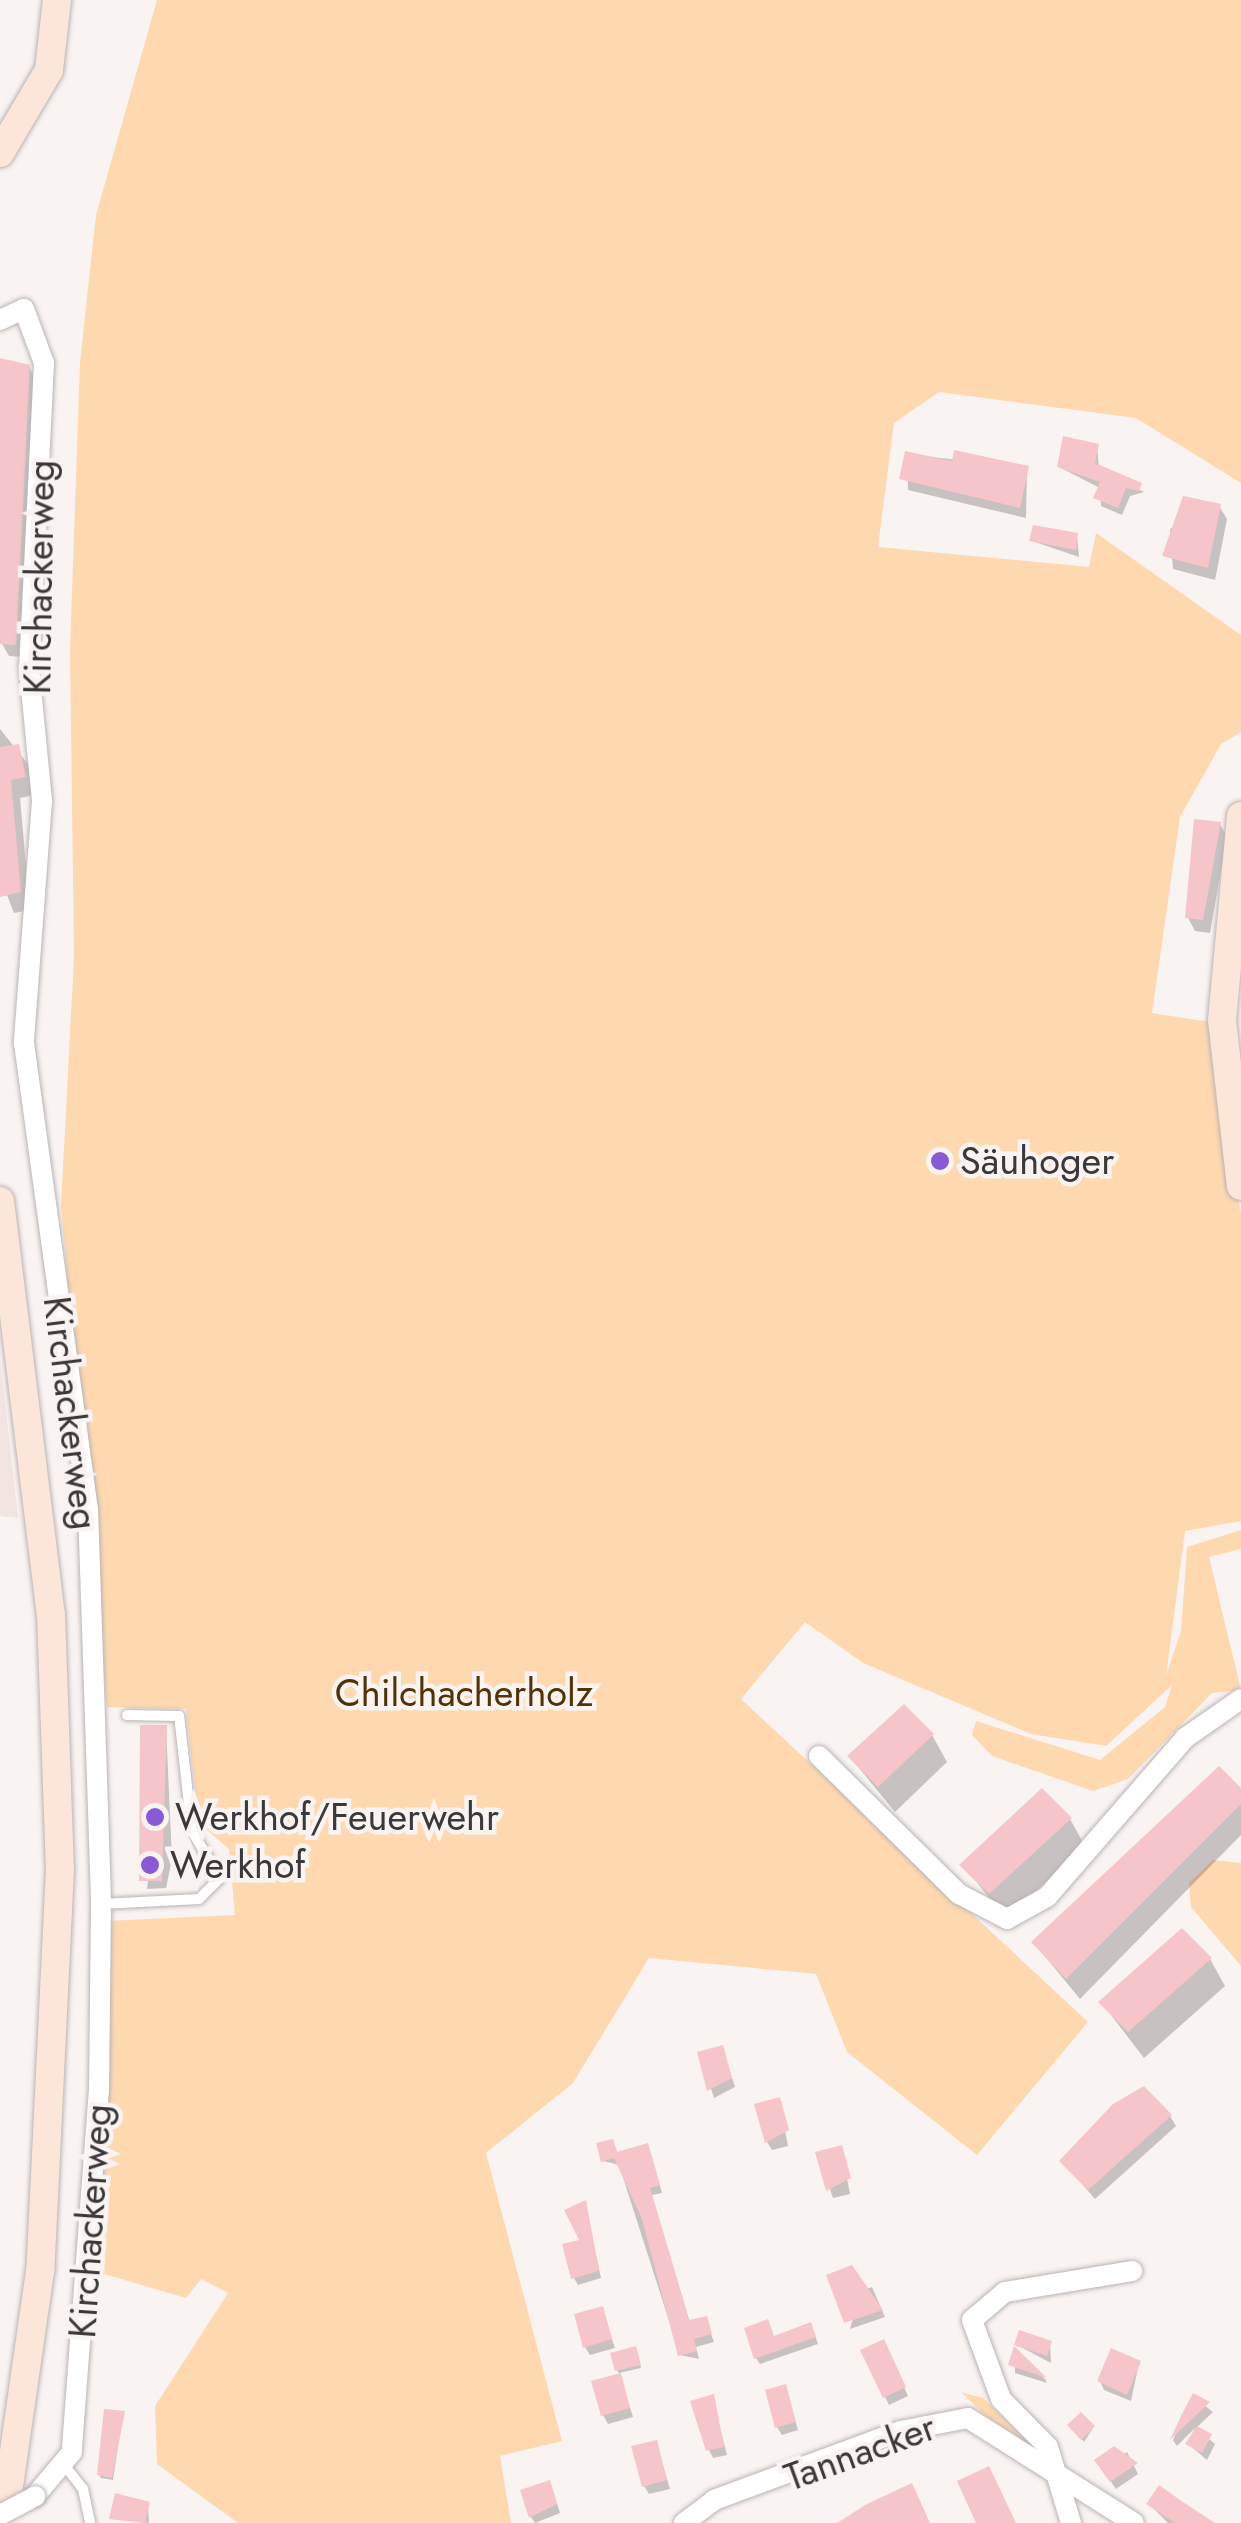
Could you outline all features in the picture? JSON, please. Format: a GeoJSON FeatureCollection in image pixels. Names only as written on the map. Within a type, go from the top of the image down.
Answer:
{"type":"FeatureCollection","features":[{"type":"Feature","properties":{"kind":"main road"},"geometry":{"type":"LineString","coordinates":[[0,152],[49,70],[56,0]]}},
{"type":"Feature","properties":{"kind":"main road"},"geometry":{"type":"LineString","coordinates":[[1241,816],[1222,1020],[1241,1186]]}},
{"type":"Feature","properties":{"kind":"main road"},"geometry":{"type":"LineString","coordinates":[[0,1201],[51,1614],[60,1869],[40,2271],[14,2501]]}},
{"type":"Feature","properties":{"kind":"street","name":"Kirchackerweg"},"geometry":{"type":"LineString","coordinates":[[0,320],[24,309],[44,363],[29,668],[42,802],[24,1043],[88,1508],[102,1904],[90,2250],[65,2466]]}},
{"type":"Feature","properties":{"kind":"street"},"geometry":{"type":"LineString","coordinates":[[819,1756],[959,1894],[1007,1919],[1047,1897],[1185,1738],[1241,1698]]}},
{"type":"Feature","properties":{"kind":"street"},"geometry":{"type":"LineString","coordinates":[[1072,2523],[1054,2467],[982,2368],[972,2320],[1005,2292],[1132,2271]]}},
{"type":"Feature","properties":{"kind":"street","name":"Tannacker"},"geometry":{"type":"LineString","coordinates":[[684,2523],[714,2500],[961,2411],[1054,2467],[1134,2523]]}},
{"type":"Feature","properties":{"kind":"street"},"geometry":{"type":"LineString","coordinates":[[14,2501],[65,2466]]}},
{"type":"Feature","properties":{"kind":"lane"},"geometry":{"type":"LineString","coordinates":[[102,1904],[198,1898],[220,1878],[192,1831],[179,1716],[127,1715]]}},
{"type":"Feature","properties":{"kind":"lane"},"geometry":{"type":"LineString","coordinates":[[65,2466],[82,2488],[90,2523]]}},
{"type":"Feature","properties":{"kind":"shaded area"},"geometry":{"type":"Polygon","coordinates":[[[0,1359],[18,1518],[0,1516],[0,1359]]]}},
{"type":"Feature","properties":{"kind":"green space","name":"Chilchacherholz"},"geometry":{"type":"Polygon","coordinates":[[[157,0],[1241,0],[1241,483],[1136,418],[939,392],[894,423],[878,547],[1089,567],[1096,533],[1241,635],[1241,732],[1221,744],[1180,817],[1152,1013],[1210,1022],[1241,1214],[1241,1521],[1185,1531],[1166,1676],[1181,1631],[1187,1547],[1241,1530],[1241,1549],[1209,1557],[1241,1690],[1212,1693],[1128,1779],[1093,1791],[992,1756],[972,1735],[976,1721],[1100,1760],[1165,1707],[1172,1685],[1106,1746],[1031,1734],[863,1663],[805,1622],[741,1699],[1088,2022],[977,2155],[847,2052],[816,1974],[649,1958],[573,2083],[486,2153],[562,2441],[500,2456],[511,2523],[238,2523],[157,2464],[155,2406],[228,2293],[201,2279],[186,2298],[101,2273],[106,1921],[235,1915],[229,1849],[199,1823],[186,1709],[107,1707],[61,1206],[74,957],[70,650],[80,362],[96,215],[157,0]]]}},
{"type":"Feature","properties":{"kind":"green space"},"geometry":{"type":"Polygon","coordinates":[[[1213,1860],[1241,1863],[1241,1966],[1191,1907],[1189,1883],[1213,1860]]]}},
{"type":"Feature","properties":{"kind":"green space"},"geometry":{"type":"Polygon","coordinates":[[[961,2392],[983,2398],[1036,2450],[985,2415],[961,2392]]]}},
{"type":"Feature","properties":{"kind":"building"},"geometry":{"type":"Polygon","coordinates":[[[0,358],[30,365],[16,645],[0,644],[0,358]]]}},
{"type":"Feature","properties":{"kind":"building"},"geometry":{"type":"Polygon","coordinates":[[[1063,436],[1099,444],[1095,463],[1142,483],[1139,491],[1126,488],[1118,508],[1093,498],[1100,482],[1057,467],[1063,436]]]}},
{"type":"Feature","properties":{"kind":"building"},"geometry":{"type":"Polygon","coordinates":[[[954,450],[1029,466],[1020,508],[899,479],[905,451],[952,461],[954,450]]]}},
{"type":"Feature","properties":{"kind":"building"},"geometry":{"type":"Polygon","coordinates":[[[1183,496],[1221,504],[1208,568],[1162,556],[1183,496]]]}},
{"type":"Feature","properties":{"kind":"building"},"geometry":{"type":"Polygon","coordinates":[[[1033,525],[1078,533],[1076,550],[1029,541],[1033,525]]]}},
{"type":"Feature","properties":{"kind":"building"},"geometry":{"type":"Polygon","coordinates":[[[19,744],[26,777],[11,780],[21,892],[0,897],[0,747],[19,744]]]}},
{"type":"Feature","properties":{"kind":"building"},"geometry":{"type":"Polygon","coordinates":[[[1194,819],[1221,822],[1203,920],[1185,918],[1194,819]]]}},
{"type":"Feature","properties":{"kind":"building"},"geometry":{"type":"Polygon","coordinates":[[[904,1704],[934,1734],[878,1787],[847,1756],[904,1704]]]}},
{"type":"Feature","properties":{"kind":"building"},"geometry":{"type":"Polygon","coordinates":[[[140,1725],[167,1725],[162,1881],[139,1881],[140,1725]]]}},
{"type":"Feature","properties":{"kind":"building"},"geometry":{"type":"Polygon","coordinates":[[[1219,1766],[1241,1788],[1241,1804],[1066,1979],[1031,1942],[1219,1766]]]}},
{"type":"Feature","properties":{"kind":"building"},"geometry":{"type":"Polygon","coordinates":[[[1042,1788],[1072,1818],[989,1894],[959,1865],[1042,1788]]]}},
{"type":"Feature","properties":{"kind":"building"},"geometry":{"type":"Polygon","coordinates":[[[1182,1928],[1212,1958],[1128,2032],[1098,2002],[1182,1928]]]}},
{"type":"Feature","properties":{"kind":"building"},"geometry":{"type":"Polygon","coordinates":[[[723,2045],[732,2078],[707,2091],[697,2052],[723,2045]]]}},
{"type":"Feature","properties":{"kind":"building"},"geometry":{"type":"Polygon","coordinates":[[[1144,2086],[1172,2115],[1088,2190],[1059,2161],[1113,2104],[1144,2086]]]}},
{"type":"Feature","properties":{"kind":"building"},"geometry":{"type":"Polygon","coordinates":[[[780,2097],[789,2130],[765,2143],[754,2104],[780,2097]]]}},
{"type":"Feature","properties":{"kind":"building"},"geometry":{"type":"Polygon","coordinates":[[[613,2139],[617,2152],[648,2143],[660,2185],[650,2188],[689,2320],[707,2316],[712,2334],[694,2339],[697,2351],[678,2356],[642,2219],[614,2158],[601,2162],[596,2143],[613,2139]]]}},
{"type":"Feature","properties":{"kind":"building"},"geometry":{"type":"Polygon","coordinates":[[[842,2145],[851,2178],[826,2191],[815,2152],[842,2145]]]}},
{"type":"Feature","properties":{"kind":"building"},"geometry":{"type":"Polygon","coordinates":[[[586,2200],[599,2271],[571,2279],[562,2244],[579,2240],[564,2210],[586,2200]]]}},
{"type":"Feature","properties":{"kind":"building"},"geometry":{"type":"Polygon","coordinates":[[[852,2265],[883,2310],[844,2323],[826,2275],[852,2265]]]}},
{"type":"Feature","properties":{"kind":"building"},"geometry":{"type":"Polygon","coordinates":[[[603,2306],[612,2339],[583,2348],[574,2314],[603,2306]]]}},
{"type":"Feature","properties":{"kind":"building"},"geometry":{"type":"Polygon","coordinates":[[[768,2319],[774,2336],[811,2322],[816,2337],[754,2359],[744,2328],[768,2319]]]}},
{"type":"Feature","properties":{"kind":"building"},"geometry":{"type":"Polygon","coordinates":[[[1019,2330],[1052,2341],[1047,2356],[1014,2345],[1019,2330]]]}},
{"type":"Feature","properties":{"kind":"building"},"geometry":{"type":"Polygon","coordinates":[[[884,2339],[906,2387],[883,2398],[860,2350],[884,2339]]]}},
{"type":"Feature","properties":{"kind":"building"},"geometry":{"type":"Polygon","coordinates":[[[636,2346],[641,2365],[615,2371],[610,2353],[636,2346]]]}},
{"type":"Feature","properties":{"kind":"building"},"geometry":{"type":"Polygon","coordinates":[[[1014,2346],[1047,2378],[1008,2365],[1014,2346]]]}},
{"type":"Feature","properties":{"kind":"building"},"geometry":{"type":"Polygon","coordinates":[[[1111,2348],[1141,2361],[1127,2395],[1097,2381],[1111,2348]]]}},
{"type":"Feature","properties":{"kind":"building"},"geometry":{"type":"Polygon","coordinates":[[[621,2373],[630,2408],[601,2416],[591,2381],[621,2373]]]}},
{"type":"Feature","properties":{"kind":"building"},"geometry":{"type":"Polygon","coordinates":[[[786,2384],[796,2422],[775,2428],[765,2390],[786,2384]]]}},
{"type":"Feature","properties":{"kind":"building"},"geometry":{"type":"Polygon","coordinates":[[[1193,2393],[1210,2402],[1170,2440],[1182,2414],[1193,2393]]]}},
{"type":"Feature","properties":{"kind":"building"},"geometry":{"type":"Polygon","coordinates":[[[714,2394],[724,2447],[706,2451],[690,2401],[714,2394]]]}},
{"type":"Feature","properties":{"kind":"building"},"geometry":{"type":"Polygon","coordinates":[[[104,2409],[125,2411],[112,2478],[97,2475],[104,2409]]]}},
{"type":"Feature","properties":{"kind":"building"},"geometry":{"type":"Polygon","coordinates":[[[1081,2412],[1095,2426],[1081,2440],[1067,2425],[1081,2412]]]}},
{"type":"Feature","properties":{"kind":"building"},"geometry":{"type":"Polygon","coordinates":[[[1197,2426],[1212,2434],[1202,2453],[1185,2444],[1197,2426]]]}},
{"type":"Feature","properties":{"kind":"building"},"geometry":{"type":"Polygon","coordinates":[[[657,2440],[667,2480],[642,2487],[631,2446],[657,2440]]]}},
{"type":"Feature","properties":{"kind":"building"},"geometry":{"type":"Polygon","coordinates":[[[1114,2446],[1138,2463],[1110,2482],[1094,2460],[1114,2446]]]}},
{"type":"Feature","properties":{"kind":"building"},"geometry":{"type":"Polygon","coordinates":[[[989,2466],[1016,2523],[976,2523],[957,2481],[989,2466]]]}},
{"type":"Feature","properties":{"kind":"building"},"geometry":{"type":"Polygon","coordinates":[[[550,2480],[557,2504],[529,2518],[520,2490],[550,2480]]]}},
{"type":"Feature","properties":{"kind":"building"},"geometry":{"type":"Polygon","coordinates":[[[912,2483],[930,2523],[837,2523],[867,2504],[912,2483]]]}},
{"type":"Feature","properties":{"kind":"building"},"geometry":{"type":"Polygon","coordinates":[[[1159,2485],[1215,2523],[1175,2523],[1146,2504],[1159,2485]]]}},
{"type":"Feature","properties":{"kind":"building"},"geometry":{"type":"Polygon","coordinates":[[[115,2493],[150,2502],[145,2523],[109,2519],[115,2493]]]}},
{"type":"Feature","properties":{"kind":"place","name":"Säuhoger"},"geometry":{"type":"Point","coordinates":[940,1161]}},
{"type":"Feature","properties":{"kind":"place","name":"Werkhof/Feuerwehr"},"geometry":{"type":"Point","coordinates":[155,1817]}},
{"type":"Feature","properties":{"kind":"place","name":"Werkhof"},"geometry":{"type":"Point","coordinates":[150,1865]}}]}
